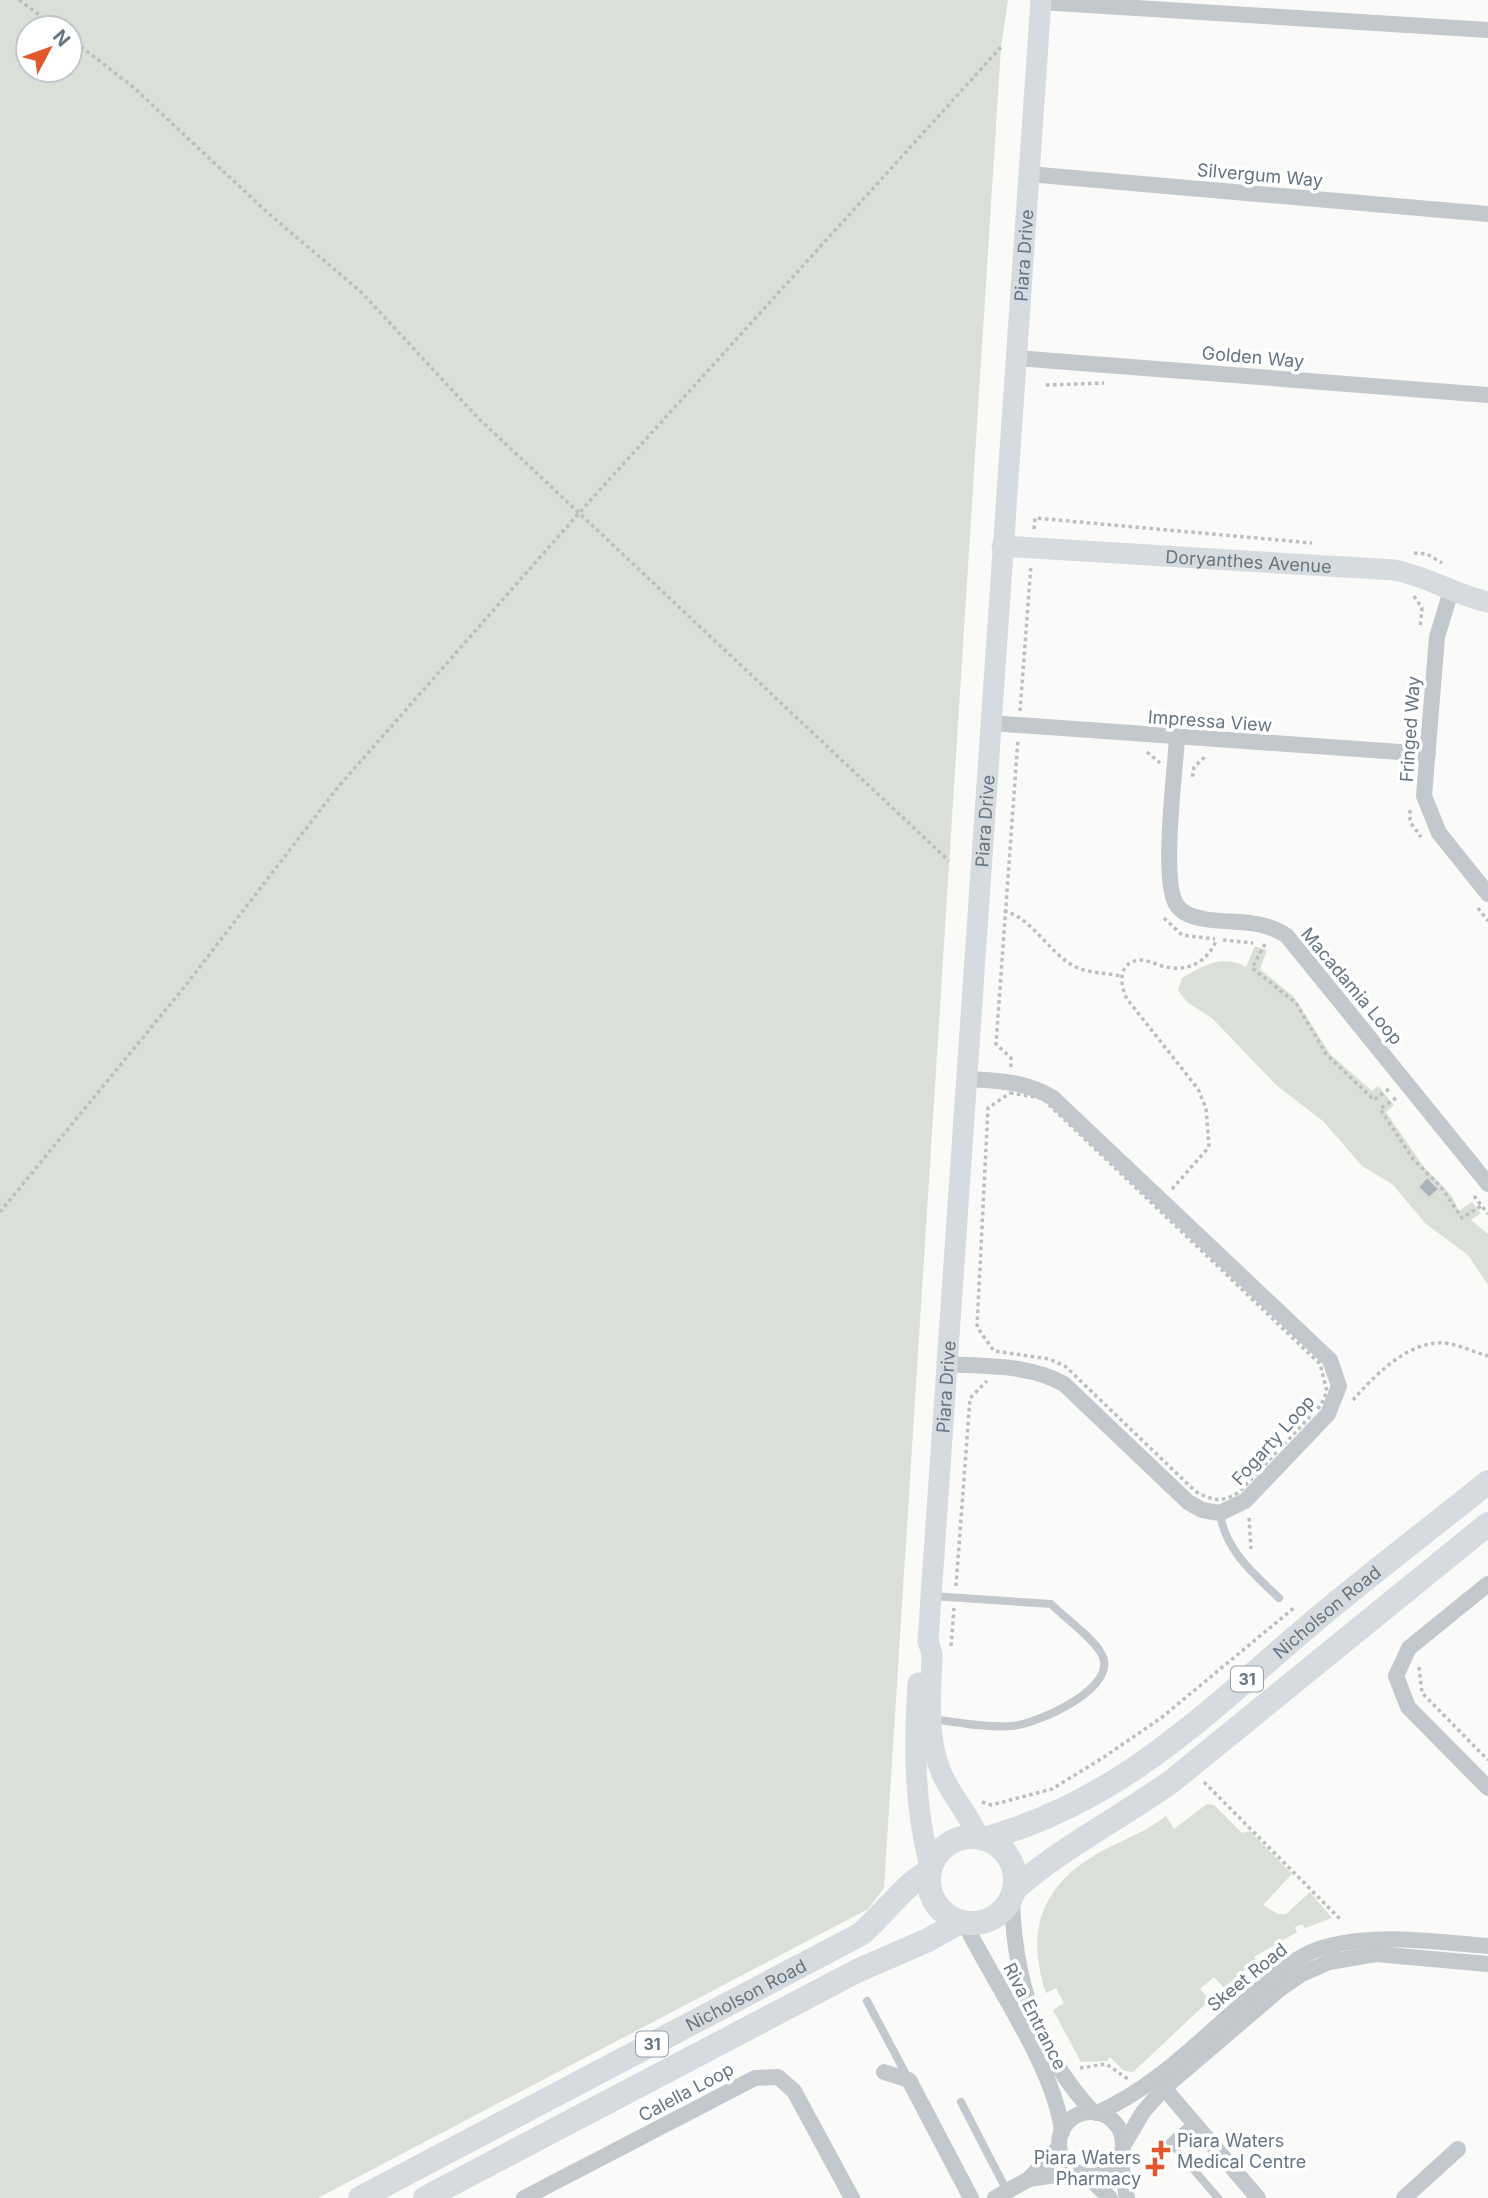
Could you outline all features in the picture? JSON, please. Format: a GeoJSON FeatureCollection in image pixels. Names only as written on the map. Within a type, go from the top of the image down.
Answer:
{"type":"FeatureCollection","features":[{"type":"Feature","properties":{"kind":"main road","name":"Nicholson Road"},"geometry":{"type":"LineString","coordinates":[[981,1838],[1053,1815],[1102,1790],[1160,1753],[1331,1607],[1488,1482]]}},
{"type":"Feature","properties":{"kind":"main road","name":"Nicholson Road"},"geometry":{"type":"LineString","coordinates":[[1013,1893],[1078,1840],[1132,1810],[1172,1781],[1488,1524]]}},
{"type":"Feature","properties":{"kind":"main road","name":"31"},"geometry":{"type":"LineString","coordinates":[[930,1869],[946,1845],[965,1837],[981,1838]]}},
{"type":"Feature","properties":{"kind":"main road"},"geometry":{"type":"LineString","coordinates":[[981,1838],[1006,1855],[1014,1872],[1013,1893]]}},
{"type":"Feature","properties":{"kind":"main road","name":"Nicholson Road"},"geometry":{"type":"LineString","coordinates":[[360,2198],[861,1934],[889,1910],[914,1880],[930,1869]]}},
{"type":"Feature","properties":{"kind":"main road"},"geometry":{"type":"LineString","coordinates":[[930,1869],[930,1890],[937,1906],[962,1922]]}},
{"type":"Feature","properties":{"kind":"main road","name":"31"},"geometry":{"type":"LineString","coordinates":[[962,1922],[991,1919],[1003,1910],[1013,1893]]}},
{"type":"Feature","properties":{"kind":"main road","name":"Nicholson Road"},"geometry":{"type":"LineString","coordinates":[[425,2198],[857,1971],[962,1922]]}},
{"type":"Feature","properties":{"kind":"street"},"geometry":{"type":"LineString","coordinates":[[1040,1],[1488,30]]}},
{"type":"Feature","properties":{"kind":"street","name":"Piara Drive"},"geometry":{"type":"LineString","coordinates":[[981,1838],[942,1773],[933,1750],[932,1654],[928,1641],[1040,1]]}},
{"type":"Feature","properties":{"kind":"street","name":"Silvergum Way"},"geometry":{"type":"LineString","coordinates":[[1028,174],[1488,214]]}},
{"type":"Feature","properties":{"kind":"street","name":"Golden Way"},"geometry":{"type":"LineString","coordinates":[[1016,358],[1488,396]]}},
{"type":"Feature","properties":{"kind":"street","name":"Doryanthes Avenue"},"geometry":{"type":"LineString","coordinates":[[1002,547],[1394,570],[1413,574],[1451,592],[1488,602]]}},
{"type":"Feature","properties":{"kind":"street","name":"Fringed Way"},"geometry":{"type":"LineString","coordinates":[[1451,592],[1437,637],[1424,796],[1429,814],[1439,833],[1488,894]]}},
{"type":"Feature","properties":{"kind":"street","name":"Impressa View"},"geometry":{"type":"LineString","coordinates":[[991,723],[1018,733],[1177,738],[1427,754]]}},
{"type":"Feature","properties":{"kind":"street","name":"Macadamia Loop"},"geometry":{"type":"LineString","coordinates":[[1177,738],[1169,879],[1175,902],[1188,915],[1266,926],[1287,936],[1488,1184]]}},
{"type":"Feature","properties":{"kind":"street","name":"Fogarty Loop"},"geometry":{"type":"LineString","coordinates":[[968,1079],[1010,1087],[1035,1087],[1053,1098],[1159,1204],[1330,1360],[1339,1386],[1328,1414],[1245,1501],[1220,1513]]}},
{"type":"Feature","properties":{"kind":"street"},"geometry":{"type":"LineString","coordinates":[[948,1364],[1034,1370],[1064,1384],[1188,1502],[1202,1510],[1220,1513]]}},
{"type":"Feature","properties":{"kind":"street"},"geometry":{"type":"LineString","coordinates":[[1488,1584],[1409,1648],[1396,1676],[1408,1707],[1488,1788]]}},
{"type":"Feature","properties":{"kind":"street","name":"Piara Drive"},"geometry":{"type":"LineString","coordinates":[[928,1641],[921,1654],[914,1747],[920,1829],[930,1869]]}},
{"type":"Feature","properties":{"kind":"street","name":"Riva Entrance"},"geometry":{"type":"LineString","coordinates":[[1013,1893],[1014,1943],[1028,2009],[1060,2072],[1095,2113]]}},
{"type":"Feature","properties":{"kind":"street","name":"Riva Entrance"},"geometry":{"type":"LineString","coordinates":[[962,1922],[1046,2078],[1060,2118],[1060,2139]]}},
{"type":"Feature","properties":{"kind":"street","name":"Skeet Road"},"geometry":{"type":"LineString","coordinates":[[1095,2113],[1149,2084],[1284,1968],[1326,1946],[1357,1940],[1391,1939],[1488,1946]]}},
{"type":"Feature","properties":{"kind":"street","name":"Skeet Road"},"geometry":{"type":"LineString","coordinates":[[1121,2152],[1143,2112],[1164,2088],[1301,1974],[1329,1962],[1376,1954],[1488,1964]]}},
{"type":"Feature","properties":{"kind":"street"},"geometry":{"type":"LineString","coordinates":[[884,2072],[909,2080],[971,2198]]}},
{"type":"Feature","properties":{"kind":"street","name":"Calella Loop"},"geometry":{"type":"LineString","coordinates":[[524,2198],[755,2078],[778,2077],[794,2091],[852,2198]]}},
{"type":"Feature","properties":{"kind":"street"},"geometry":{"type":"LineString","coordinates":[[1164,2088],[1258,2198]]}},
{"type":"Feature","properties":{"kind":"street"},"geometry":{"type":"LineString","coordinates":[[1001,2195],[1029,2179],[1074,2117],[1095,2113],[1116,2124],[1127,2198]]}},
{"type":"Feature","properties":{"kind":"street"},"geometry":{"type":"LineString","coordinates":[[1060,2139],[1066,2164],[1110,2198]]}},
{"type":"Feature","properties":{"kind":"street"},"geometry":{"type":"LineString","coordinates":[[1404,2198],[1458,2148]]}},
{"type":"Feature","properties":{"kind":"street"},"geometry":{"type":"LineString","coordinates":[[1029,2179],[1106,2172],[1121,2152]]}},
{"type":"Feature","properties":{"kind":"lane"},"geometry":{"type":"LineString","coordinates":[[1220,1513],[1230,1544],[1252,1572],[1279,1598]]}},
{"type":"Feature","properties":{"kind":"lane"},"geometry":{"type":"LineString","coordinates":[[930,1596],[1051,1604],[1102,1654],[1105,1668],[1097,1685],[1040,1720],[1012,1726],[931,1720]]}},
{"type":"Feature","properties":{"kind":"lane"},"geometry":{"type":"LineString","coordinates":[[867,2001],[909,2080]]}},
{"type":"Feature","properties":{"kind":"lane"},"geometry":{"type":"LineString","coordinates":[[961,2102],[1001,2195]]}},
{"type":"Feature","properties":{"kind":"lane"},"geometry":{"type":"LineString","coordinates":[[1193,2122],[1170,2142],[1218,2198]]}},
{"type":"Feature","properties":{"kind":"path"},"geometry":{"type":"LineString","coordinates":[[19,0],[38,14]]}},
{"type":"Feature","properties":{"kind":"path"},"geometry":{"type":"LineString","coordinates":[[0,1212],[186,985],[338,787],[579,513],[1001,47]]}},
{"type":"Feature","properties":{"kind":"path"},"geometry":{"type":"LineString","coordinates":[[84,49],[133,87],[268,213],[361,292],[478,418],[950,861]]}},
{"type":"Feature","properties":{"kind":"path"},"geometry":{"type":"LineString","coordinates":[[1010,1087],[1042,1098],[1159,1204],[1320,1364],[1327,1391],[1321,1405],[1239,1492],[1229,1499],[1212,1500],[1195,1491],[1065,1366],[1049,1359],[994,1351],[977,1327],[988,1108],[1010,1087],[1011,1058],[996,1044],[1035,517],[1322,544]]}},
{"type":"Feature","properties":{"kind":"path"},"geometry":{"type":"LineString","coordinates":[[1404,552],[1427,554],[1452,569]]}},
{"type":"Feature","properties":{"kind":"path"},"geometry":{"type":"LineString","coordinates":[[1408,591],[1422,608],[1420,633]]}},
{"type":"Feature","properties":{"kind":"path"},"geometry":{"type":"LineString","coordinates":[[1018,733],[1031,743]]}},
{"type":"Feature","properties":{"kind":"path"},"geometry":{"type":"LineString","coordinates":[[1136,751],[1149,752],[1161,764],[1160,773]]}},
{"type":"Feature","properties":{"kind":"path"},"geometry":{"type":"LineString","coordinates":[[1186,774],[1194,775],[1194,766],[1208,755]]}},
{"type":"Feature","properties":{"kind":"path"},"geometry":{"type":"LineString","coordinates":[[1410,809],[1410,822],[1427,844]]}},
{"type":"Feature","properties":{"kind":"path"},"geometry":{"type":"LineString","coordinates":[[1471,899],[1488,920]]}},
{"type":"Feature","properties":{"kind":"path"},"geometry":{"type":"LineString","coordinates":[[1160,910],[1165,921],[1182,935],[1268,945],[1252,968],[1296,1003],[1326,1054],[1374,1100],[1389,1089]]}},
{"type":"Feature","properties":{"kind":"path"},"geometry":{"type":"LineString","coordinates":[[1004,911],[1018,917],[1072,965],[1091,972],[1121,976]]}},
{"type":"Feature","properties":{"kind":"path"},"geometry":{"type":"LineString","coordinates":[[1159,1204],[1209,1147],[1206,1108],[1198,1090],[1127,999],[1120,986],[1121,976],[1128,966],[1141,960],[1174,969],[1192,966],[1208,956],[1217,939]]}},
{"type":"Feature","properties":{"kind":"path"},"geometry":{"type":"LineString","coordinates":[[1380,1079],[1404,1108]]}},
{"type":"Feature","properties":{"kind":"path"},"geometry":{"type":"LineString","coordinates":[[1396,1098],[1380,1109],[1413,1159],[1441,1187],[1462,1217],[1482,1206]]}},
{"type":"Feature","properties":{"kind":"path"},"geometry":{"type":"LineString","coordinates":[[1473,1195],[1488,1213]]}},
{"type":"Feature","properties":{"kind":"path"},"geometry":{"type":"LineString","coordinates":[[1349,1404],[1374,1377],[1423,1346],[1449,1344],[1488,1356]]}},
{"type":"Feature","properties":{"kind":"path"},"geometry":{"type":"LineString","coordinates":[[951,1652],[970,1398],[986,1383],[992,1348]]}},
{"type":"Feature","properties":{"kind":"path"},"geometry":{"type":"LineString","coordinates":[[1248,1514],[1251,1552],[1261,1562],[1252,1572]]}},
{"type":"Feature","properties":{"kind":"path"},"geometry":{"type":"LineString","coordinates":[[977,1800],[991,1805],[1052,1788],[1101,1759],[1161,1718],[1217,1674],[1278,1619],[1304,1601]]}},
{"type":"Feature","properties":{"kind":"path"},"geometry":{"type":"LineString","coordinates":[[1418,1661],[1422,1693],[1488,1760]]}},
{"type":"Feature","properties":{"kind":"path"},"geometry":{"type":"LineString","coordinates":[[1203,1782],[1341,1920]]}},
{"type":"Feature","properties":{"kind":"path"},"geometry":{"type":"LineString","coordinates":[[1080,2068],[1106,2064],[1117,2068],[1130,2081]]}},
{"type":"Feature","properties":{"kind":"shaded area"},"geometry":{"type":"Polygon","coordinates":[[[0,0],[1008,0],[1001,47],[884,1888],[868,1909],[318,2198],[0,2198],[0,0]]]}},
{"type":"Feature","properties":{"kind":"shaded area"},"geometry":{"type":"Polygon","coordinates":[[[1255,946],[1267,950],[1260,969],[1294,997],[1330,1054],[1372,1091],[1378,1086],[1394,1105],[1386,1112],[1423,1166],[1451,1195],[1459,1211],[1472,1202],[1481,1213],[1471,1220],[1488,1234],[1488,1285],[1468,1255],[1426,1224],[1392,1184],[1362,1166],[1323,1121],[1276,1085],[1213,1019],[1187,1002],[1178,990],[1182,978],[1213,963],[1229,962],[1246,967],[1255,946]]]}},
{"type":"Feature","properties":{"kind":"shaded area"},"geometry":{"type":"Polygon","coordinates":[[[1207,1804],[1214,1805],[1242,1833],[1250,1831],[1292,1874],[1263,1905],[1278,1914],[1286,1914],[1310,1892],[1332,1918],[1305,1928],[1302,1924],[1295,1927],[1297,1932],[1254,1957],[1256,1960],[1224,1988],[1214,1977],[1200,1989],[1210,2000],[1133,2072],[1124,2071],[1110,2057],[1107,2061],[1081,2062],[1053,2010],[1064,2003],[1056,1988],[1046,1993],[1040,1969],[1037,1947],[1044,1909],[1053,1892],[1083,1863],[1166,1816],[1174,1829],[1207,1804]]]}},
{"type":"Feature","properties":{"kind":"building"},"geometry":{"type":"Polygon","coordinates":[[[1427,1177],[1439,1189],[1429,1198],[1418,1187],[1427,1177]]]}},
{"type":"Feature","properties":{"kind":"place","name":"Piara Waters Medical Centre"},"geometry":{"type":"Point","coordinates":[1161,2150]}},
{"type":"Feature","properties":{"kind":"place","name":"Piara Waters Pharmacy"},"geometry":{"type":"Point","coordinates":[1155,2167]}}]}
